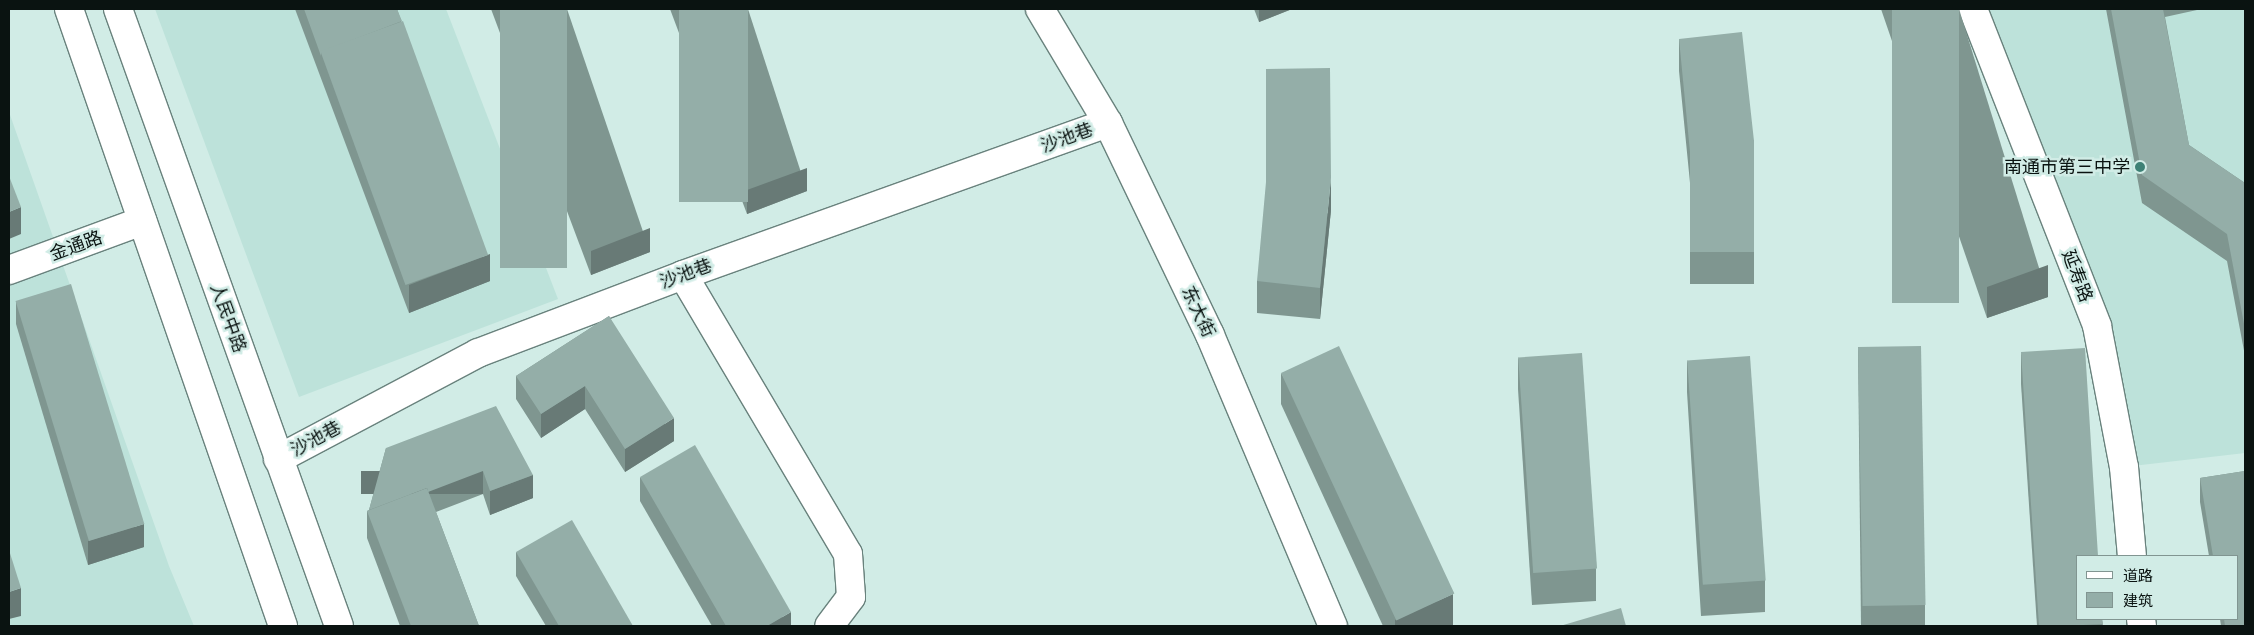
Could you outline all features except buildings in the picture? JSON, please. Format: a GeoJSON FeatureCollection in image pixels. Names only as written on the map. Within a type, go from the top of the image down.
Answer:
{"type":"FeatureCollection","features":[{"type":"Feature","properties":{"kind":"street"},"geometry":{"type":"LineString","coordinates":[[69,9],[284,626]]}},
{"type":"Feature","properties":{"kind":"street","name":"人民中路"},"geometry":{"type":"LineString","coordinates":[[118,9],[339,626]]}},
{"type":"Feature","properties":{"kind":"street","name":"东大街"},"geometry":{"type":"LineString","coordinates":[[1040,9],[1108,123],[1210,335],[1333,626]]}},
{"type":"Feature","properties":{"kind":"street","name":"延寿路"},"geometry":{"type":"LineString","coordinates":[[1973,9],[2096,326],[2124,467],[2132,555]]}},
{"type":"Feature","properties":{"kind":"street","name":"沙池巷"},"geometry":{"type":"LineString","coordinates":[[278,459],[478,353],[683,274],[1108,123]]}},
{"type":"Feature","properties":{"kind":"street","name":"金通路"},"geometry":{"type":"LineString","coordinates":[[9,270],[142,221]]}},
{"type":"Feature","properties":{"kind":"street"},"geometry":{"type":"LineString","coordinates":[[683,274],[848,554],[851,597],[829,626]]}},
{"type":"Feature","properties":{"kind":"shaded area"},"geometry":{"type":"Polygon","coordinates":[[[155,9],[446,9],[558,299],[299,397],[155,9]]]}},
{"type":"Feature","properties":{"kind":"shaded area","name":"南通市第三中学"},"geometry":{"type":"Polygon","coordinates":[[[1973,9],[2245,9],[2245,453],[2124,467],[2097,326],[1973,9]]]}},
{"type":"Feature","properties":{"kind":"shaded area"},"geometry":{"type":"Polygon","coordinates":[[[9,112],[169,566],[194,626],[9,626],[9,112]]]}},
{"type":"Feature","properties":{"kind":"place","name":"南通市第三中学"},"geometry":{"type":"Point","coordinates":[2140,167]}}]}
